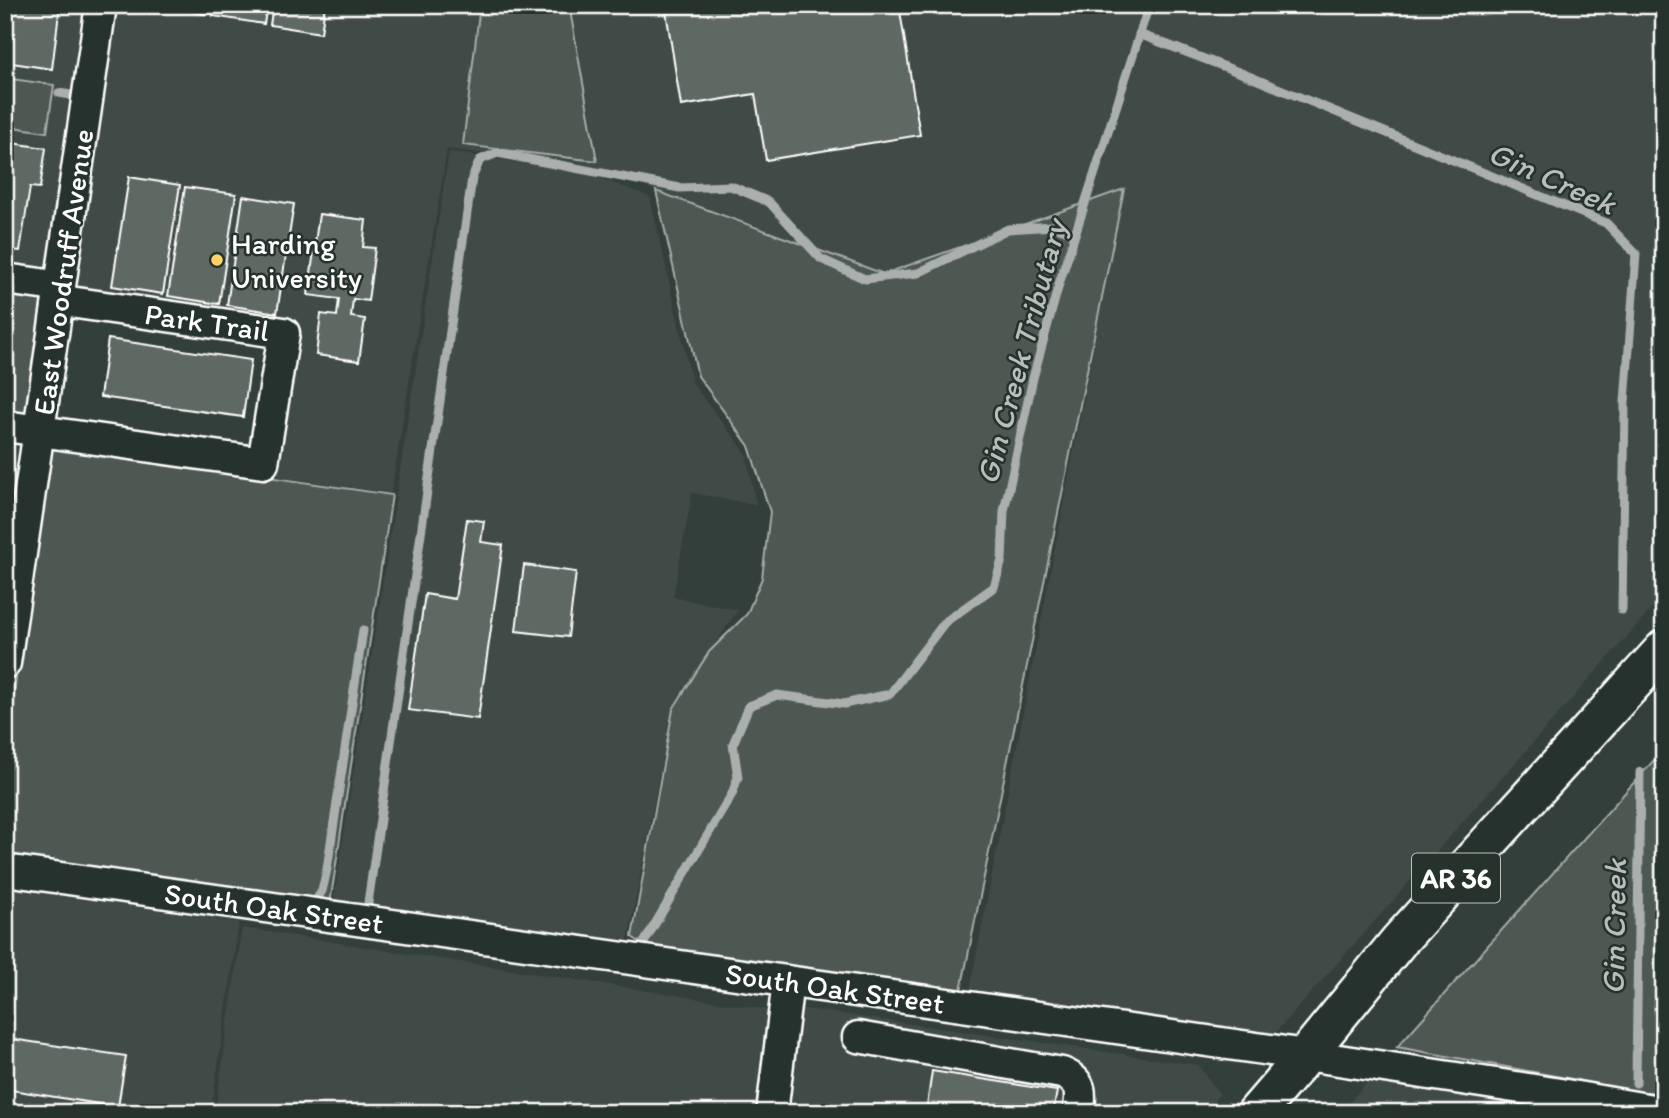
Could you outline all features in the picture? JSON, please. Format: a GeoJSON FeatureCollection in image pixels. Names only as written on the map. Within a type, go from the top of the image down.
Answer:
{"type":"FeatureCollection","features":[{"type":"Feature","properties":{"kind":"main road","name":"AR 36"},"geometry":{"type":"LineString","coordinates":[[1255,1113],[1399,941],[1664,649]]}},
{"type":"Feature","properties":{"kind":"street","name":"East Woodruff Avenue"},"geometry":{"type":"LineString","coordinates":[[5,663],[101,5]]}},
{"type":"Feature","properties":{"kind":"street","name":"Park Trail"},"geometry":{"type":"LineString","coordinates":[[5,279],[48,285],[70,302],[284,333],[263,463],[39,431]]}},
{"type":"Feature","properties":{"kind":"street"},"geometry":{"type":"LineString","coordinates":[[5,426],[39,431]]}},
{"type":"Feature","properties":{"kind":"street","name":"South Oak Street"},"geometry":{"type":"LineString","coordinates":[[5,870],[1306,1055],[1664,1112]]}},
{"type":"Feature","properties":{"kind":"street"},"geometry":{"type":"LineString","coordinates":[[772,1113],[788,981]]}},
{"type":"Feature","properties":{"kind":"street"},"geometry":{"type":"LineString","coordinates":[[858,1037],[1062,1073],[1072,1077],[1079,1087],[1078,1113]]}},
{"type":"Feature","properties":{"kind":"shaded area"},"geometry":{"type":"Polygon","coordinates":[[[5,5],[1664,5],[1664,595],[1269,1040],[969,994],[1124,190],[884,274],[589,166],[447,149],[391,493],[273,476],[295,328],[73,294],[5,271],[5,5]]]}},
{"type":"Feature","properties":{"kind":"shaded area"},"geometry":{"type":"Polygon","coordinates":[[[480,5],[569,5],[597,161],[463,145],[480,5]]]}},
{"type":"Feature","properties":{"kind":"shaded area"},"geometry":{"type":"Polygon","coordinates":[[[5,78],[54,85],[47,132],[5,126],[5,78]]]}},
{"type":"Feature","properties":{"kind":"shaded area"},"geometry":{"type":"Polygon","coordinates":[[[449,152],[584,172],[650,197],[692,383],[746,453],[756,505],[692,493],[673,597],[738,610],[672,708],[627,945],[333,906],[449,152]]]}},
{"type":"Feature","properties":{"kind":"shaded area"},"geometry":{"type":"Polygon","coordinates":[[[1124,189],[961,990],[655,952],[632,937],[673,709],[709,652],[747,614],[762,578],[770,512],[749,446],[698,376],[656,191],[884,274],[1124,189]]]}},
{"type":"Feature","properties":{"kind":"shaded area"},"geometry":{"type":"Polygon","coordinates":[[[5,291],[45,297],[28,419],[5,416],[5,291]]]}},
{"type":"Feature","properties":{"kind":"shaded area"},"geometry":{"type":"Polygon","coordinates":[[[49,445],[392,495],[330,904],[5,854],[5,756],[49,445]]]}},
{"type":"Feature","properties":{"kind":"shaded area"},"geometry":{"type":"Polygon","coordinates":[[[1664,749],[1664,1094],[1648,1092],[1648,1113],[1578,1113],[1578,1080],[1397,1047],[1664,749]]]}},
{"type":"Feature","properties":{"kind":"shaded area"},"geometry":{"type":"Polygon","coordinates":[[[5,888],[239,922],[211,1113],[5,1113],[5,888]]]}},
{"type":"Feature","properties":{"kind":"shaded area"},"geometry":{"type":"Polygon","coordinates":[[[242,928],[771,1010],[760,1113],[215,1113],[242,928]]]}},
{"type":"Feature","properties":{"kind":"shaded area"},"geometry":{"type":"Polygon","coordinates":[[[799,1008],[1198,1065],[1220,1094],[1203,1113],[785,1113],[799,1008]]]}},
{"type":"Feature","properties":{"kind":"shaded area"},"geometry":{"type":"Polygon","coordinates":[[[1397,1047],[1578,1080],[1578,1113],[1340,1113],[1397,1047]]]}},
{"type":"Feature","properties":{"kind":"building"},"geometry":{"type":"Polygon","coordinates":[[[5,5],[60,5],[52,69],[5,62],[5,5]]]}},
{"type":"Feature","properties":{"kind":"building"},"geometry":{"type":"Polygon","coordinates":[[[146,5],[206,5],[205,14],[146,5]]]}},
{"type":"Feature","properties":{"kind":"building"},"geometry":{"type":"Polygon","coordinates":[[[214,5],[267,5],[264,24],[213,16],[214,5]]]}},
{"type":"Feature","properties":{"kind":"building"},"geometry":{"type":"Polygon","coordinates":[[[273,5],[325,5],[321,33],[270,25],[273,5]]]}},
{"type":"Feature","properties":{"kind":"building"},"geometry":{"type":"Polygon","coordinates":[[[665,5],[899,5],[920,135],[766,160],[755,94],[681,106],[665,5]]]}},
{"type":"Feature","properties":{"kind":"building"},"geometry":{"type":"Polygon","coordinates":[[[5,142],[46,148],[40,188],[30,187],[20,251],[5,249],[5,142]]]}},
{"type":"Feature","properties":{"kind":"building"},"geometry":{"type":"Polygon","coordinates":[[[129,177],[180,185],[163,294],[112,286],[129,177]]]}},
{"type":"Feature","properties":{"kind":"building"},"geometry":{"type":"Polygon","coordinates":[[[185,187],[236,194],[219,304],[168,296],[185,187]]]}},
{"type":"Feature","properties":{"kind":"building"},"geometry":{"type":"Polygon","coordinates":[[[243,196],[294,204],[277,313],[227,305],[243,196]]]}},
{"type":"Feature","properties":{"kind":"building"},"geometry":{"type":"Polygon","coordinates":[[[319,214],[366,220],[363,247],[375,248],[368,301],[353,299],[351,317],[365,319],[359,361],[316,355],[321,314],[337,316],[339,299],[308,295],[319,214]]]}},
{"type":"Feature","properties":{"kind":"building"},"geometry":{"type":"Polygon","coordinates":[[[108,339],[251,360],[243,417],[100,397],[108,339]]]}},
{"type":"Feature","properties":{"kind":"building"},"geometry":{"type":"Polygon","coordinates":[[[467,519],[484,521],[481,542],[503,545],[478,719],[408,710],[425,594],[455,599],[467,519]]]}},
{"type":"Feature","properties":{"kind":"building"},"geometry":{"type":"Polygon","coordinates":[[[524,565],[576,572],[568,637],[516,631],[524,565]]]}},
{"type":"Feature","properties":{"kind":"building"},"geometry":{"type":"Polygon","coordinates":[[[5,1038],[126,1056],[118,1107],[5,1089],[5,1038]]]}},
{"type":"Feature","properties":{"kind":"building"},"geometry":{"type":"Polygon","coordinates":[[[932,1071],[1057,1091],[1053,1113],[926,1113],[932,1071]]]}},
{"type":"Feature","properties":{"kind":"waterway","name":"Gin Creek Tributary"},"geometry":{"type":"LineString","coordinates":[[642,946],[732,794],[738,777],[733,744],[749,706],[777,695],[844,704],[890,694],[945,622],[994,587],[1002,560],[1004,511],[1033,378],[1059,284],[1149,5]]}},
{"type":"Feature","properties":{"kind":"waterway","name":"Gin Creek"},"geometry":{"type":"LineString","coordinates":[[1139,34],[1241,73],[1606,223],[1636,254],[1625,402],[1622,610]]}},
{"type":"Feature","properties":{"kind":"waterway"},"geometry":{"type":"LineString","coordinates":[[59,93],[71,95]]}},
{"type":"Feature","properties":{"kind":"waterway"},"geometry":{"type":"LineString","coordinates":[[368,903],[472,178],[480,160],[497,153],[680,188],[731,186],[769,202],[821,259],[865,279],[918,273],[1008,229],[1053,226],[1075,233]]}},
{"type":"Feature","properties":{"kind":"waterway"},"geometry":{"type":"LineString","coordinates":[[314,903],[322,891],[327,869],[363,630]]}},
{"type":"Feature","properties":{"kind":"waterway","name":"Gin Creek"},"geometry":{"type":"LineString","coordinates":[[1636,1083],[1640,772]]}},
{"type":"Feature","properties":{"kind":"place","name":"Harding University"},"geometry":{"type":"Point","coordinates":[217,260]}}]}
